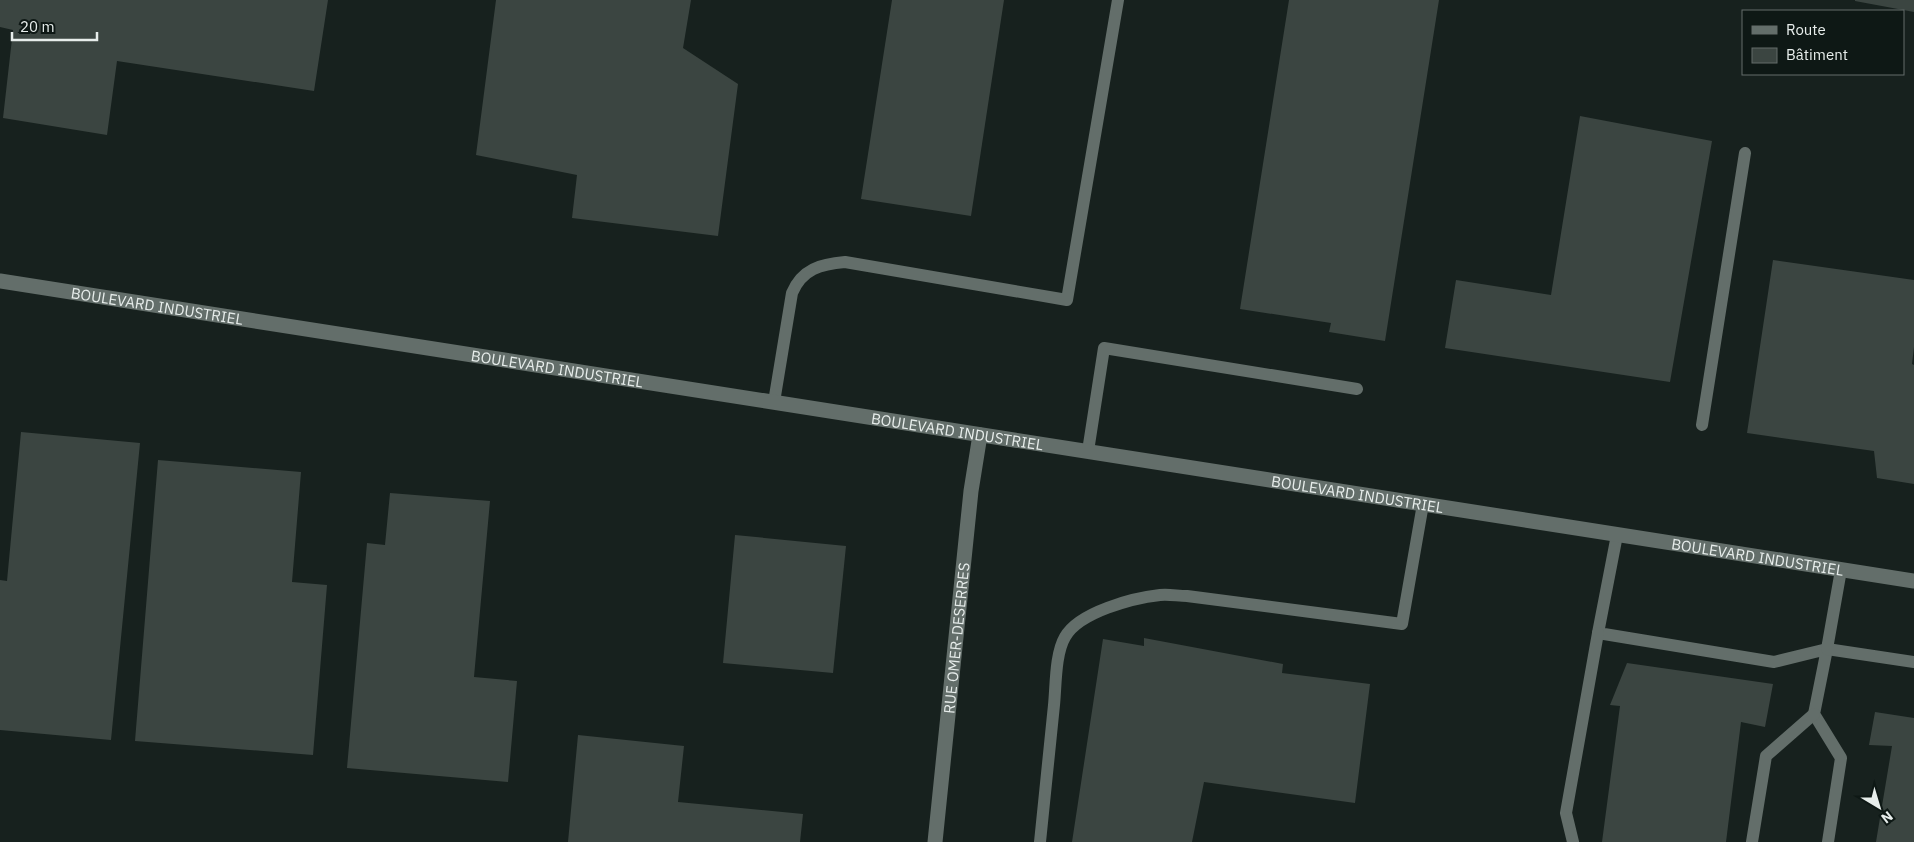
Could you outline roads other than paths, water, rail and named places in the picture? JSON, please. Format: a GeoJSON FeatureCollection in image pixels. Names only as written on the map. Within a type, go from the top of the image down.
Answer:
{"type":"FeatureCollection","features":[{"type":"Feature","properties":{"kind":"street","name":"BOULEVARD INDUSTRIEL"},"geometry":{"type":"LineString","coordinates":[[0,280],[1914,581]]}},
{"type":"Feature","properties":{"kind":"street","name":"RUE OMER-DESERRES"},"geometry":{"type":"LineString","coordinates":[[935,842],[971,491],[980,435]]}},
{"type":"Feature","properties":{"kind":"lane"},"geometry":{"type":"LineString","coordinates":[[774,402],[792,293],[796,284],[811,269],[845,262],[1067,300],[1118,0]]}},
{"type":"Feature","properties":{"kind":"lane"},"geometry":{"type":"LineString","coordinates":[[1702,425],[1745,153]]}},
{"type":"Feature","properties":{"kind":"lane"},"geometry":{"type":"LineString","coordinates":[[1088,451],[1104,348],[1357,389]]}},
{"type":"Feature","properties":{"kind":"lane"},"geometry":{"type":"LineString","coordinates":[[1040,842],[1057,670],[1063,643],[1072,629],[1107,608],[1140,598],[1162,595],[1196,597],[1402,624],[1423,504]]}},
{"type":"Feature","properties":{"kind":"lane"},"geometry":{"type":"LineString","coordinates":[[1573,842],[1566,813],[1617,535]]}},
{"type":"Feature","properties":{"kind":"lane"},"geometry":{"type":"LineString","coordinates":[[1752,842],[1766,756],[1814,714],[1841,570]]}},
{"type":"Feature","properties":{"kind":"lane"},"geometry":{"type":"LineString","coordinates":[[1598,633],[1774,662],[1827,649],[1914,662]]}},
{"type":"Feature","properties":{"kind":"lane"},"geometry":{"type":"LineString","coordinates":[[1814,714],[1841,758],[1828,842]]}}]}
